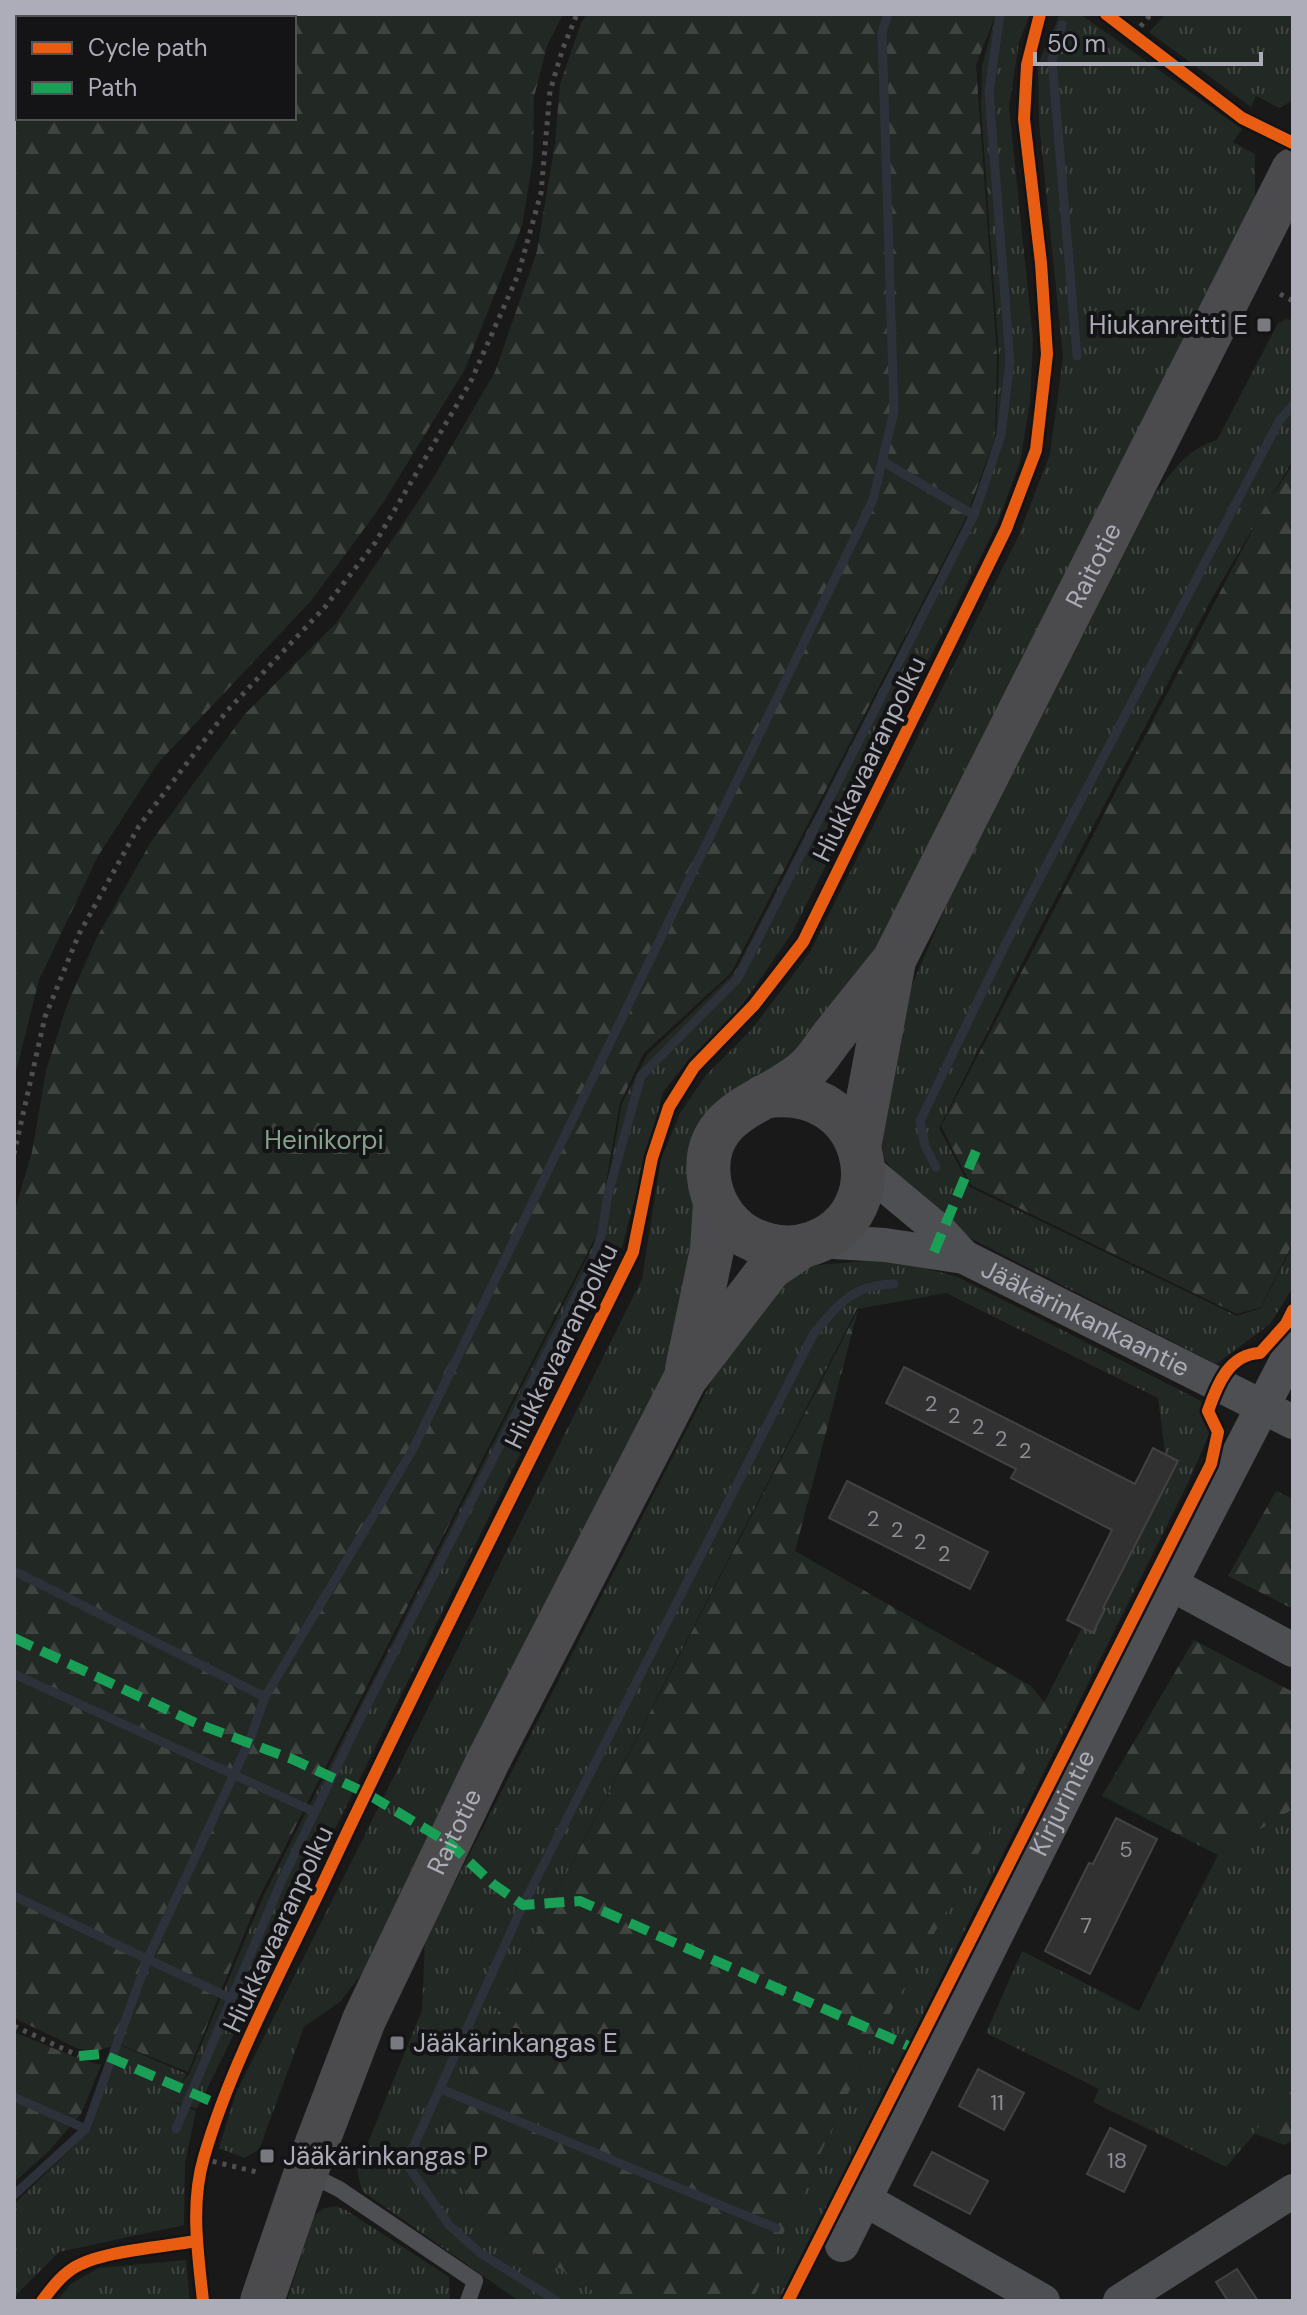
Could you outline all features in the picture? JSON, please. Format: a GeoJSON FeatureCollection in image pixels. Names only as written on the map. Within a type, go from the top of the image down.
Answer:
{"type":"FeatureCollection","features":[{"type":"Feature","properties":{"kind":"main road","name":"Raitotie"},"geometry":{"type":"LineString","coordinates":[[685,1379],[712,1250],[715,1202],[709,1168],[718,1135],[729,1118],[745,1106],[806,1070],[894,960],[1290,175]]}},
{"type":"Feature","properties":{"kind":"main road","name":"Raitotie"},"geometry":{"type":"LineString","coordinates":[[262,2301],[306,2172],[364,2020],[488,1761],[685,1379],[770,1268],[833,1232],[855,1206],[862,1187],[861,1157],[894,960]]}},
{"type":"Feature","properties":{"kind":"main road"},"geometry":{"type":"LineString","coordinates":[[763,1097],[783,1094],[803,1096],[821,1103],[844,1121],[861,1157]]}},
{"type":"Feature","properties":{"kind":"main road"},"geometry":{"type":"LineString","coordinates":[[715,1202],[736,1229],[750,1239],[766,1245],[809,1244]]}},
{"type":"Feature","properties":{"kind":"street","name":"Jääkärinkankaantie"},"geometry":{"type":"LineString","coordinates":[[861,1157],[964,1257]]}},
{"type":"Feature","properties":{"kind":"street","name":"Jääkärinkankaantie"},"geometry":{"type":"LineString","coordinates":[[809,1244],[885,1245],[964,1257],[1293,1422]]}},
{"type":"Feature","properties":{"kind":"street","name":"Kirjurintie"},"geometry":{"type":"LineString","coordinates":[[842,2245],[1171,1584],[1293,1348]]}},
{"type":"Feature","properties":{"kind":"street"},"geometry":{"type":"LineString","coordinates":[[1171,1584],[1293,1650]]}},
{"type":"Feature","properties":{"kind":"street"},"geometry":{"type":"LineString","coordinates":[[1120,2301],[1293,2191]]}},
{"type":"Feature","properties":{"kind":"street"},"geometry":{"type":"LineString","coordinates":[[864,2199],[1043,2301]]}},
{"type":"Feature","properties":{"kind":"lane"},"geometry":{"type":"LineString","coordinates":[[306,2172],[339,2189],[475,2281],[468,2301]]}},
{"type":"Feature","properties":{"kind":"path"},"geometry":{"type":"LineString","coordinates":[[14,1154],[45,1017],[79,934],[139,826],[226,712],[325,607],[375,543],[471,381],[522,261],[541,193],[550,91],[577,14]]}},
{"type":"Feature","properties":{"kind":"path"},"geometry":{"type":"LineString","coordinates":[[1146,43],[1129,31],[1151,14]]}},
{"type":"Feature","properties":{"kind":"path"},"geometry":{"type":"LineString","coordinates":[[1280,294],[1293,301]]}},
{"type":"Feature","properties":{"kind":"path"},"geometry":{"type":"LineString","coordinates":[[14,2026],[79,2056]]}},
{"type":"Feature","properties":{"kind":"path"},"geometry":{"type":"LineString","coordinates":[[201,2173],[208,2146]]}},
{"type":"Feature","properties":{"kind":"path"},"geometry":{"type":"LineString","coordinates":[[203,2159],[261,2173]]}},
{"type":"Feature","properties":{"kind":"green space"},"geometry":{"type":"Polygon","coordinates":[[[14,14],[563,14],[547,46],[534,97],[533,159],[522,226],[465,369],[383,503],[311,601],[158,763],[98,856],[39,980],[14,1079],[14,14]]]}},
{"type":"Feature","properties":{"kind":"green space","name":"Heinikorpi"},"geometry":{"type":"Polygon","coordinates":[[[587,14],[996,14],[976,65],[997,356],[995,438],[965,520],[731,973],[644,1053],[620,1103],[597,1234],[259,1898],[188,2072],[119,2044],[99,2050],[79,2049],[14,2018],[14,1213],[32,1152],[46,1071],[67,1005],[96,939],[152,840],[244,715],[337,622],[429,485],[495,372],[537,251],[555,143],[560,84],[587,14]]]}},
{"type":"Feature","properties":{"kind":"green space"},"geometry":{"type":"Polygon","coordinates":[[[996,14],[1030,14],[1019,42],[1009,107],[1033,339],[1030,402],[1020,462],[997,524],[792,933],[731,1021],[690,1058],[663,1092],[622,1247],[197,2109],[169,2100],[196,2111],[185,2163],[184,2225],[59,2252],[18,2293],[14,2301],[14,2204],[91,2130],[120,2045],[187,2074],[179,2086],[189,2074],[262,1899],[598,1236],[622,1103],[647,1055],[734,973],[965,523],[996,439],[999,357],[981,109],[982,66],[996,14]]]}},
{"type":"Feature","properties":{"kind":"green space"},"geometry":{"type":"Polygon","coordinates":[[[1060,14],[1080,14],[1242,129],[1233,142],[1255,154],[1255,208],[891,929],[825,1030],[776,1073],[703,1207],[669,1366],[366,1968],[340,2002],[304,2027],[259,2150],[244,2158],[219,2148],[236,2093],[642,1279],[661,1159],[680,1113],[706,1075],[752,1029],[810,952],[1018,537],[1050,454],[1063,357],[1039,122],[1038,64],[1060,14]]]}},
{"type":"Feature","properties":{"kind":"green space"},"geometry":{"type":"Polygon","coordinates":[[[1166,14],[1293,14],[1293,100],[1279,108],[1256,96],[1251,107],[1149,32],[1166,14]]]}},
{"type":"Feature","properties":{"kind":"green space"},"geometry":{"type":"Polygon","coordinates":[[[1293,320],[1293,460],[1212,598],[939,1128],[970,1187],[1237,1316],[1261,1308],[1293,1245],[1293,1287],[1270,1324],[1216,1364],[972,1239],[927,1209],[904,1186],[885,1160],[879,1133],[899,1015],[948,902],[1153,497],[1188,455],[1217,440],[1278,323],[1293,320]]]}},
{"type":"Feature","properties":{"kind":"green space"},"geometry":{"type":"Polygon","coordinates":[[[1293,464],[1293,1243],[1261,1307],[1237,1314],[971,1185],[941,1126],[1263,510],[1293,464]]]}},
{"type":"Feature","properties":{"kind":"green space"},"geometry":{"type":"Polygon","coordinates":[[[890,1259],[958,1277],[1201,1401],[1210,1432],[1188,1483],[780,2301],[752,2301],[862,2064],[1166,1461],[1158,1398],[946,1293],[857,1309],[519,1966],[444,2131],[494,2226],[609,2301],[519,2301],[362,2191],[357,2170],[422,2010],[425,1941],[727,1351],[763,1301],[806,1266],[890,1259]]]}},
{"type":"Feature","properties":{"kind":"green space"},"geometry":{"type":"Polygon","coordinates":[[[858,1310],[795,1551],[1031,1686],[1055,1715],[862,2064],[752,2301],[609,2301],[494,2226],[451,2172],[444,2131],[519,1966],[858,1310]]]}},
{"type":"Feature","properties":{"kind":"green space"},"geometry":{"type":"Polygon","coordinates":[[[1276,1491],[1293,1499],[1293,1609],[1228,1576],[1276,1491]]]}},
{"type":"Feature","properties":{"kind":"green space"},"geometry":{"type":"Polygon","coordinates":[[[1194,1640],[1293,1692],[1293,1809],[1218,1855],[1102,1796],[1194,1640]]]}},
{"type":"Feature","properties":{"kind":"green space"},"geometry":{"type":"Polygon","coordinates":[[[1293,1809],[1293,2089],[1226,2167],[1093,2102],[1099,2089],[986,2033],[1022,1951],[1139,2011],[1218,1855],[1293,1809]]]}},
{"type":"Feature","properties":{"kind":"green space"},"geometry":{"type":"Polygon","coordinates":[[[14,2032],[101,2065],[81,2114],[47,2153],[14,2182],[14,2032]]]}},
{"type":"Feature","properties":{"kind":"green space"},"geometry":{"type":"Polygon","coordinates":[[[1293,2089],[1293,2140],[1284,2145],[1253,2133],[1293,2089]]]}},
{"type":"Feature","properties":{"kind":"green space"},"geometry":{"type":"Polygon","coordinates":[[[336,2206],[449,2277],[450,2301],[287,2301],[314,2216],[322,2209],[336,2206]]]}},
{"type":"Feature","properties":{"kind":"green space"},"geometry":{"type":"Polygon","coordinates":[[[186,2260],[190,2301],[57,2301],[72,2283],[99,2268],[186,2260]]]}},
{"type":"Feature","properties":{"kind":"building"},"geometry":{"type":"Polygon","coordinates":[[[904,1367],[1135,1484],[1153,1448],[1178,1461],[1093,1633],[1067,1620],[1112,1530],[1011,1478],[1016,1469],[886,1403],[904,1367]]]}},
{"type":"Feature","properties":{"kind":"building"},"geometry":{"type":"Polygon","coordinates":[[[847,1481],[988,1552],[970,1589],[829,1518],[847,1481]]]}},
{"type":"Feature","properties":{"kind":"building"},"geometry":{"type":"Polygon","coordinates":[[[1116,1818],[1157,1839],[1090,1974],[1045,1951],[1089,1863],[1093,1864],[1116,1818]]]}},
{"type":"Feature","properties":{"kind":"building"},"geometry":{"type":"Polygon","coordinates":[[[978,2069],[1024,2093],[1004,2130],[959,2106],[978,2069]]]}},
{"type":"Feature","properties":{"kind":"building"},"geometry":{"type":"Polygon","coordinates":[[[1110,2128],[1146,2146],[1124,2192],[1087,2174],[1110,2128]]]}},
{"type":"Feature","properties":{"kind":"building"},"geometry":{"type":"Polygon","coordinates":[[[932,2152],[988,2181],[970,2214],[914,2185],[932,2152]]]}},
{"type":"Feature","properties":{"kind":"building"},"geometry":{"type":"Polygon","coordinates":[[[1237,2269],[1258,2301],[1228,2301],[1216,2282],[1237,2269]]]}},
{"type":"Feature","properties":{"kind":"waterway"},"geometry":{"type":"LineString","coordinates":[[14,2195],[86,2129],[148,1958],[249,1742],[265,1697],[413,1449],[873,500],[894,411],[882,32],[888,14]]}},
{"type":"Feature","properties":{"kind":"waterway"},"geometry":{"type":"LineString","coordinates":[[176,2129],[282,1880],[362,1715],[593,1263],[608,1194],[641,1076],[738,978],[974,515],[1001,435],[1010,361],[989,92],[1000,14]]}},
{"type":"Feature","properties":{"kind":"waterway"},"geometry":{"type":"LineString","coordinates":[[1062,25],[1052,60],[1077,356]]}},
{"type":"Feature","properties":{"kind":"waterway"},"geometry":{"type":"LineString","coordinates":[[936,1167],[925,1146],[920,1121],[1006,943],[1279,421],[1293,405]]}},
{"type":"Feature","properties":{"kind":"waterway"},"geometry":{"type":"LineString","coordinates":[[882,461],[974,515]]}},
{"type":"Feature","properties":{"kind":"waterway"},"geometry":{"type":"LineString","coordinates":[[557,2301],[480,2253],[449,2225],[406,2163],[523,1905],[814,1333],[839,1305],[857,1292],[894,1284]]}},
{"type":"Feature","properties":{"kind":"waterway"},"geometry":{"type":"LineString","coordinates":[[14,1571],[265,1697]]}},
{"type":"Feature","properties":{"kind":"waterway"},"geometry":{"type":"LineString","coordinates":[[14,1674],[315,1812]]}},
{"type":"Feature","properties":{"kind":"waterway"},"geometry":{"type":"LineString","coordinates":[[14,1896],[230,1998]]}},
{"type":"Feature","properties":{"kind":"waterway"},"geometry":{"type":"LineString","coordinates":[[441,2089],[776,2228]]}},
{"type":"Feature","properties":{"kind":"waterway"},"geometry":{"type":"LineString","coordinates":[[14,2097],[86,2129]]}},
{"type":"Feature","properties":{"kind":"marked path"},"geometry":{"type":"LineString","coordinates":[[934,1252],[976,1151]]}},
{"type":"Feature","properties":{"kind":"marked path"},"geometry":{"type":"LineString","coordinates":[[14,1638],[198,1724],[292,1759],[366,1793],[449,1843],[493,1884],[523,1905],[580,1901],[913,2048]]}},
{"type":"Feature","properties":{"kind":"marked path"},"geometry":{"type":"LineString","coordinates":[[79,2056],[102,2054],[222,2106]]}},
{"type":"Feature","properties":{"kind":"cycle path","name":"Hiukkavaaranpolku"},"geometry":{"type":"LineString","coordinates":[[203,2301],[196,2229],[197,2193],[215,2122],[244,2050],[402,1719],[633,1252],[652,1158],[669,1107],[694,1067],[754,1005],[803,942],[1006,529],[1036,450],[1047,354],[1041,263],[1024,119],[1027,65],[1040,14]]}},
{"type":"Feature","properties":{"kind":"cycle path"},"geometry":{"type":"LineString","coordinates":[[1106,14],[1242,118],[1293,143]]}},
{"type":"Feature","properties":{"kind":"cycle path"},"geometry":{"type":"LineString","coordinates":[[788,2301],[1211,1464],[1218,1432],[1208,1411],[1220,1381],[1240,1359],[1260,1353],[1286,1324],[1293,1310]]}},
{"type":"Feature","properties":{"kind":"cycle path"},"geometry":{"type":"LineString","coordinates":[[42,2301],[64,2276],[83,2263],[114,2254],[196,2241]]}},
{"type":"Feature","properties":{"kind":"place","name":"Hiukanreitti E"},"geometry":{"type":"Point","coordinates":[1264,325]}},
{"type":"Feature","properties":{"kind":"place","name":"Jääkärinkangas E"},"geometry":{"type":"Point","coordinates":[397,2043]}},
{"type":"Feature","properties":{"kind":"place","name":"Jääkärinkangas P"},"geometry":{"type":"Point","coordinates":[267,2156]}}]}
